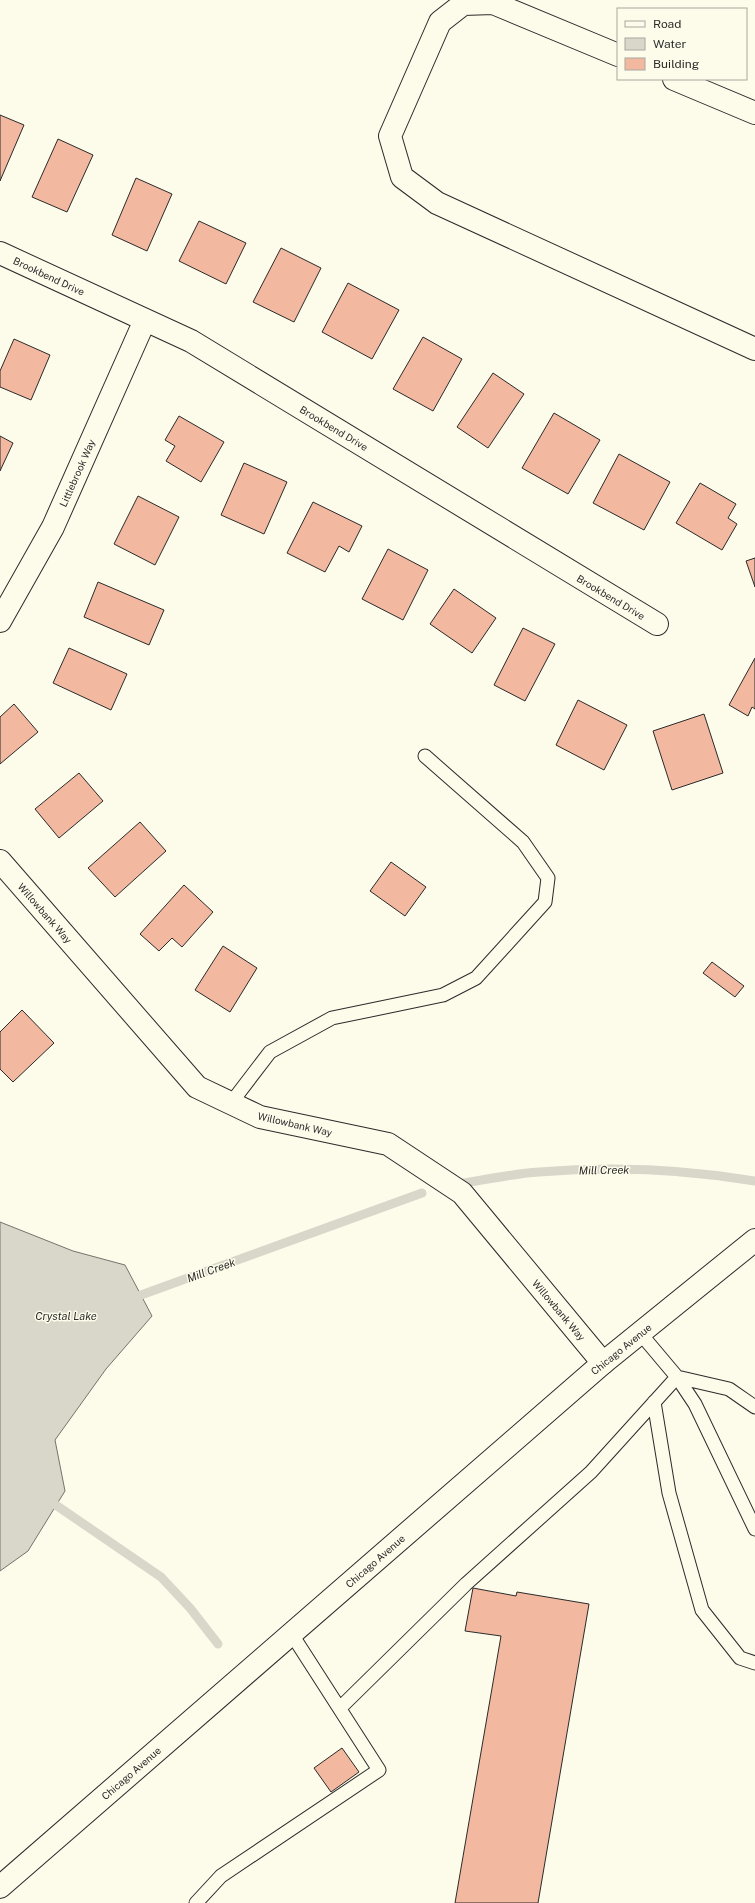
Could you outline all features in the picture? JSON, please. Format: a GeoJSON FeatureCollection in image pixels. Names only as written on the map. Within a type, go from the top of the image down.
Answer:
{"type":"FeatureCollection","features":[{"type":"Feature","properties":{"kind":"street"},"geometry":{"type":"LineString","coordinates":[[617,56],[493,3],[463,4],[440,22],[390,136],[402,177],[437,203],[755,349]]}},
{"type":"Feature","properties":{"kind":"street"},"geometry":{"type":"LineString","coordinates":[[676,80],[755,113]]}},
{"type":"Feature","properties":{"kind":"street","name":"Brookbend Drive"},"geometry":{"type":"LineString","coordinates":[[0,254],[191,341],[657,624]]}},
{"type":"Feature","properties":{"kind":"street","name":"Littlebrook Way"},"geometry":{"type":"LineString","coordinates":[[0,621],[53,527],[145,320]]}},
{"type":"Feature","properties":{"kind":"street","name":"Willowbank Way"},"geometry":{"type":"LineString","coordinates":[[0,861],[197,1087],[260,1117],[388,1144],[462,1193],[603,1363]]}},
{"type":"Feature","properties":{"kind":"street","name":"Chicago Avenue"},"geometry":{"type":"LineString","coordinates":[[0,1886],[603,1363],[755,1240]]}},
{"type":"Feature","properties":{"kind":"lane"},"geometry":{"type":"LineString","coordinates":[[231,1103],[270,1052],[332,1018],[443,994],[476,978],[545,902],[548,878],[523,842],[425,756]]}},
{"type":"Feature","properties":{"kind":"lane"},"geometry":{"type":"LineString","coordinates":[[640,1333],[677,1377],[695,1404],[755,1528]]}},
{"type":"Feature","properties":{"kind":"lane"},"geometry":{"type":"LineString","coordinates":[[340,1708],[466,1584],[591,1472],[677,1377]]}},
{"type":"Feature","properties":{"kind":"lane"},"geometry":{"type":"LineString","coordinates":[[677,1377],[729,1389],[755,1407]]}},
{"type":"Feature","properties":{"kind":"lane"},"geometry":{"type":"LineString","coordinates":[[654,1402],[669,1493],[702,1610],[740,1658],[755,1663]]}},
{"type":"Feature","properties":{"kind":"lane"},"geometry":{"type":"LineString","coordinates":[[196,1903],[221,1876],[379,1770],[291,1633]]}},
{"type":"Feature","properties":{"kind":"water","name":"Crystal Lake"},"geometry":{"type":"Polygon","coordinates":[[[0,1222],[73,1251],[125,1265],[152,1316],[106,1369],[55,1440],[65,1491],[28,1551],[0,1571],[0,1222]]]}},
{"type":"Feature","properties":{"kind":"building"},"geometry":{"type":"Polygon","coordinates":[[[0,115],[24,125],[0,181],[0,115]]]}},
{"type":"Feature","properties":{"kind":"building"},"geometry":{"type":"Polygon","coordinates":[[[58,139],[93,155],[67,212],[32,197],[58,139]]]}},
{"type":"Feature","properties":{"kind":"building"},"geometry":{"type":"Polygon","coordinates":[[[136,178],[172,194],[147,251],[112,235],[136,178]]]}},
{"type":"Feature","properties":{"kind":"building"},"geometry":{"type":"Polygon","coordinates":[[[199,221],[246,243],[226,284],[179,261],[199,221]]]}},
{"type":"Feature","properties":{"kind":"building"},"geometry":{"type":"Polygon","coordinates":[[[281,248],[321,268],[294,322],[253,302],[281,248]]]}},
{"type":"Feature","properties":{"kind":"building"},"geometry":{"type":"Polygon","coordinates":[[[348,283],[399,310],[372,359],[322,332],[348,283]]]}},
{"type":"Feature","properties":{"kind":"building"},"geometry":{"type":"Polygon","coordinates":[[[423,337],[462,359],[433,411],[393,389],[423,337]]]}},
{"type":"Feature","properties":{"kind":"building"},"geometry":{"type":"Polygon","coordinates":[[[14,339],[50,355],[31,400],[0,387],[0,371],[14,339]]]}},
{"type":"Feature","properties":{"kind":"building"},"geometry":{"type":"Polygon","coordinates":[[[493,373],[524,394],[488,448],[457,427],[493,373]]]}},
{"type":"Feature","properties":{"kind":"building"},"geometry":{"type":"Polygon","coordinates":[[[554,413],[600,440],[568,494],[522,468],[554,413]]]}},
{"type":"Feature","properties":{"kind":"building"},"geometry":{"type":"Polygon","coordinates":[[[179,416],[224,442],[201,482],[166,461],[175,446],[165,440],[179,416]]]}},
{"type":"Feature","properties":{"kind":"building"},"geometry":{"type":"Polygon","coordinates":[[[0,436],[13,443],[0,471],[0,436]]]}},
{"type":"Feature","properties":{"kind":"building"},"geometry":{"type":"Polygon","coordinates":[[[619,454],[670,482],[644,530],[593,503],[619,454]]]}},
{"type":"Feature","properties":{"kind":"building"},"geometry":{"type":"Polygon","coordinates":[[[244,463],[287,482],[264,534],[221,515],[244,463]]]}},
{"type":"Feature","properties":{"kind":"building"},"geometry":{"type":"Polygon","coordinates":[[[700,483],[736,504],[728,518],[737,524],[722,550],[676,523],[700,483]]]}},
{"type":"Feature","properties":{"kind":"building"},"geometry":{"type":"Polygon","coordinates":[[[138,496],[179,517],[155,565],[114,544],[138,496]]]}},
{"type":"Feature","properties":{"kind":"building"},"geometry":{"type":"Polygon","coordinates":[[[313,502],[362,526],[349,552],[339,546],[325,572],[287,553],[313,502]]]}},
{"type":"Feature","properties":{"kind":"building"},"geometry":{"type":"Polygon","coordinates":[[[388,549],[428,570],[403,620],[362,599],[388,549]]]}},
{"type":"Feature","properties":{"kind":"building"},"geometry":{"type":"Polygon","coordinates":[[[755,558],[755,587],[746,561],[755,558]]]}},
{"type":"Feature","properties":{"kind":"building"},"geometry":{"type":"Polygon","coordinates":[[[98,582],[164,610],[149,645],[84,617],[98,582]]]}},
{"type":"Feature","properties":{"kind":"building"},"geometry":{"type":"Polygon","coordinates":[[[454,589],[496,618],[472,653],[430,624],[454,589]]]}},
{"type":"Feature","properties":{"kind":"building"},"geometry":{"type":"Polygon","coordinates":[[[523,628],[555,644],[525,701],[494,685],[523,628]]]}},
{"type":"Feature","properties":{"kind":"building"},"geometry":{"type":"Polygon","coordinates":[[[69,648],[127,674],[111,710],[53,683],[69,648]]]}},
{"type":"Feature","properties":{"kind":"building"},"geometry":{"type":"Polygon","coordinates":[[[755,658],[755,709],[752,707],[748,716],[729,705],[755,658]]]}},
{"type":"Feature","properties":{"kind":"building"},"geometry":{"type":"Polygon","coordinates":[[[578,700],[627,725],[604,770],[556,745],[578,700]]]}},
{"type":"Feature","properties":{"kind":"building"},"geometry":{"type":"Polygon","coordinates":[[[14,704],[38,732],[0,764],[0,717],[14,704]]]}},
{"type":"Feature","properties":{"kind":"building"},"geometry":{"type":"Polygon","coordinates":[[[704,714],[723,773],[672,790],[653,731],[704,714]]]}},
{"type":"Feature","properties":{"kind":"building"},"geometry":{"type":"Polygon","coordinates":[[[79,773],[103,801],[59,838],[35,809],[79,773]]]}},
{"type":"Feature","properties":{"kind":"building"},"geometry":{"type":"Polygon","coordinates":[[[140,822],[166,851],[115,897],[88,868],[140,822]]]}},
{"type":"Feature","properties":{"kind":"building"},"geometry":{"type":"Polygon","coordinates":[[[391,862],[426,887],[405,916],[370,891],[391,862]]]}},
{"type":"Feature","properties":{"kind":"building"},"geometry":{"type":"Polygon","coordinates":[[[184,885],[213,912],[182,947],[172,938],[159,951],[140,934],[184,885]]]}},
{"type":"Feature","properties":{"kind":"building"},"geometry":{"type":"Polygon","coordinates":[[[223,946],[257,968],[230,1012],[195,990],[223,946]]]}},
{"type":"Feature","properties":{"kind":"building"},"geometry":{"type":"Polygon","coordinates":[[[712,962],[744,986],[735,997],[703,973],[712,962]]]}},
{"type":"Feature","properties":{"kind":"building"},"geometry":{"type":"Polygon","coordinates":[[[22,1010],[54,1043],[13,1082],[0,1069],[0,1032],[22,1010]]]}},
{"type":"Feature","properties":{"kind":"building"},"geometry":{"type":"Polygon","coordinates":[[[473,1588],[516,1596],[517,1592],[589,1604],[538,1903],[455,1903],[501,1636],[465,1631],[473,1588]]]}},
{"type":"Feature","properties":{"kind":"building"},"geometry":{"type":"Polygon","coordinates":[[[342,1748],[359,1772],[331,1792],[314,1768],[342,1748]]]}},
{"type":"Feature","properties":{"kind":"waterway","name":"Mill Creek"},"geometry":{"type":"LineString","coordinates":[[454,1185],[528,1173],[593,1169],[674,1171],[755,1181]]}},
{"type":"Feature","properties":{"kind":"waterway","name":"Mill Creek"},"geometry":{"type":"LineString","coordinates":[[130,1299],[422,1193]]}},
{"type":"Feature","properties":{"kind":"waterway"},"geometry":{"type":"LineString","coordinates":[[47,1499],[161,1577],[190,1608],[218,1644]]}}]}
